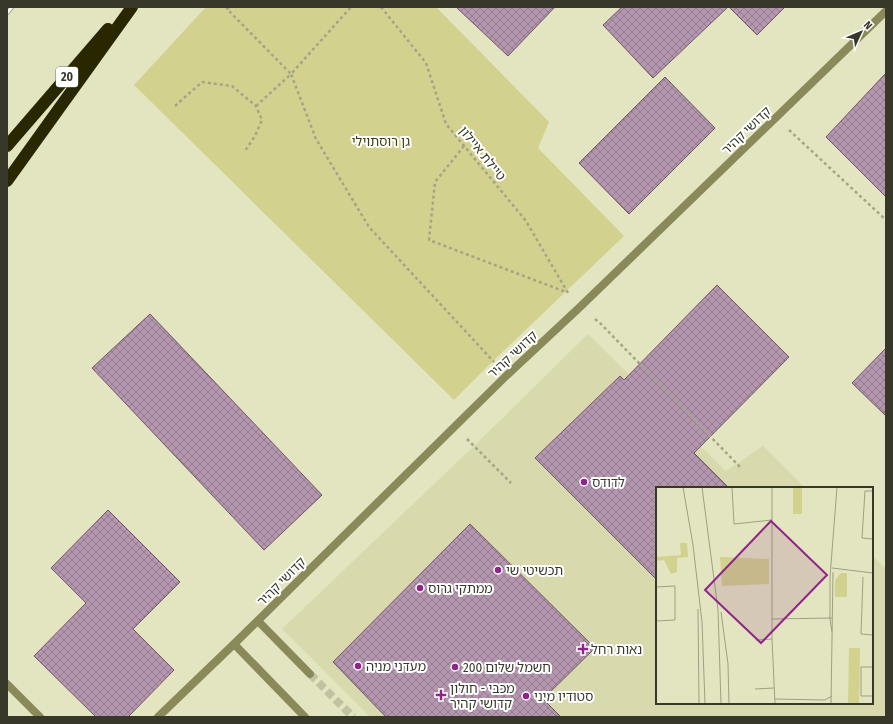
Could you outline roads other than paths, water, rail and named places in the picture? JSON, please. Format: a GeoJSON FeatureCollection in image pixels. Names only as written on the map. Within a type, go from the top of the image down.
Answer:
{"type":"FeatureCollection","features":[{"type":"Feature","properties":{"kind":"highway","name":"20"},"geometry":{"type":"LineString","coordinates":[[7,146],[126,7]]}},
{"type":"Feature","properties":{"kind":"highway"},"geometry":{"type":"LineString","coordinates":[[7,181],[132,7]]}},
{"type":"Feature","properties":{"kind":"street","name":"קדושי קהיר"},"geometry":{"type":"LineString","coordinates":[[158,717],[258,621],[454,426],[886,12]]}},
{"type":"Feature","properties":{"kind":"street"},"geometry":{"type":"LineString","coordinates":[[258,621],[310,674]]}},
{"type":"Feature","properties":{"kind":"street"},"geometry":{"type":"LineString","coordinates":[[234,644],[305,717]]}},
{"type":"Feature","properties":{"kind":"street"},"geometry":{"type":"LineString","coordinates":[[7,684],[40,717]]}},
{"type":"Feature","properties":{"kind":"tunnel"},"geometry":{"type":"LineString","coordinates":[[310,674],[353,717]]}},
{"type":"Feature","properties":{"kind":"railway"},"geometry":{"type":"LineString","coordinates":[[7,13],[12,7]]}},
{"type":"Feature","properties":{"kind":"place","name":"לדודס"},"geometry":{"type":"Point","coordinates":[584,482]}},
{"type":"Feature","properties":{"kind":"place","name":"תכשיטי שי"},"geometry":{"type":"Point","coordinates":[498,570]}},
{"type":"Feature","properties":{"kind":"place","name":"ממתקי גרוס"},"geometry":{"type":"Point","coordinates":[420,588]}},
{"type":"Feature","properties":{"kind":"place","name":"נאות רחל"},"geometry":{"type":"Point","coordinates":[583,649]}},
{"type":"Feature","properties":{"kind":"place","name":"מעדני מניה"},"geometry":{"type":"Point","coordinates":[358,666]}},
{"type":"Feature","properties":{"kind":"place","name":"חשמל שלום 200"},"geometry":{"type":"Point","coordinates":[455,667]}},
{"type":"Feature","properties":{"kind":"place","name":"מכבי - חולון קדושי קהיר"},"geometry":{"type":"Point","coordinates":[441,695]}},
{"type":"Feature","properties":{"kind":"place","name":"סטודיו מיני"},"geometry":{"type":"Point","coordinates":[526,696]}},
{"type":"Feature","properties":{"kind":"park label","name":"גן רוסתוילי"},"geometry":{"type":"Point","coordinates":[381,141]}}]}
